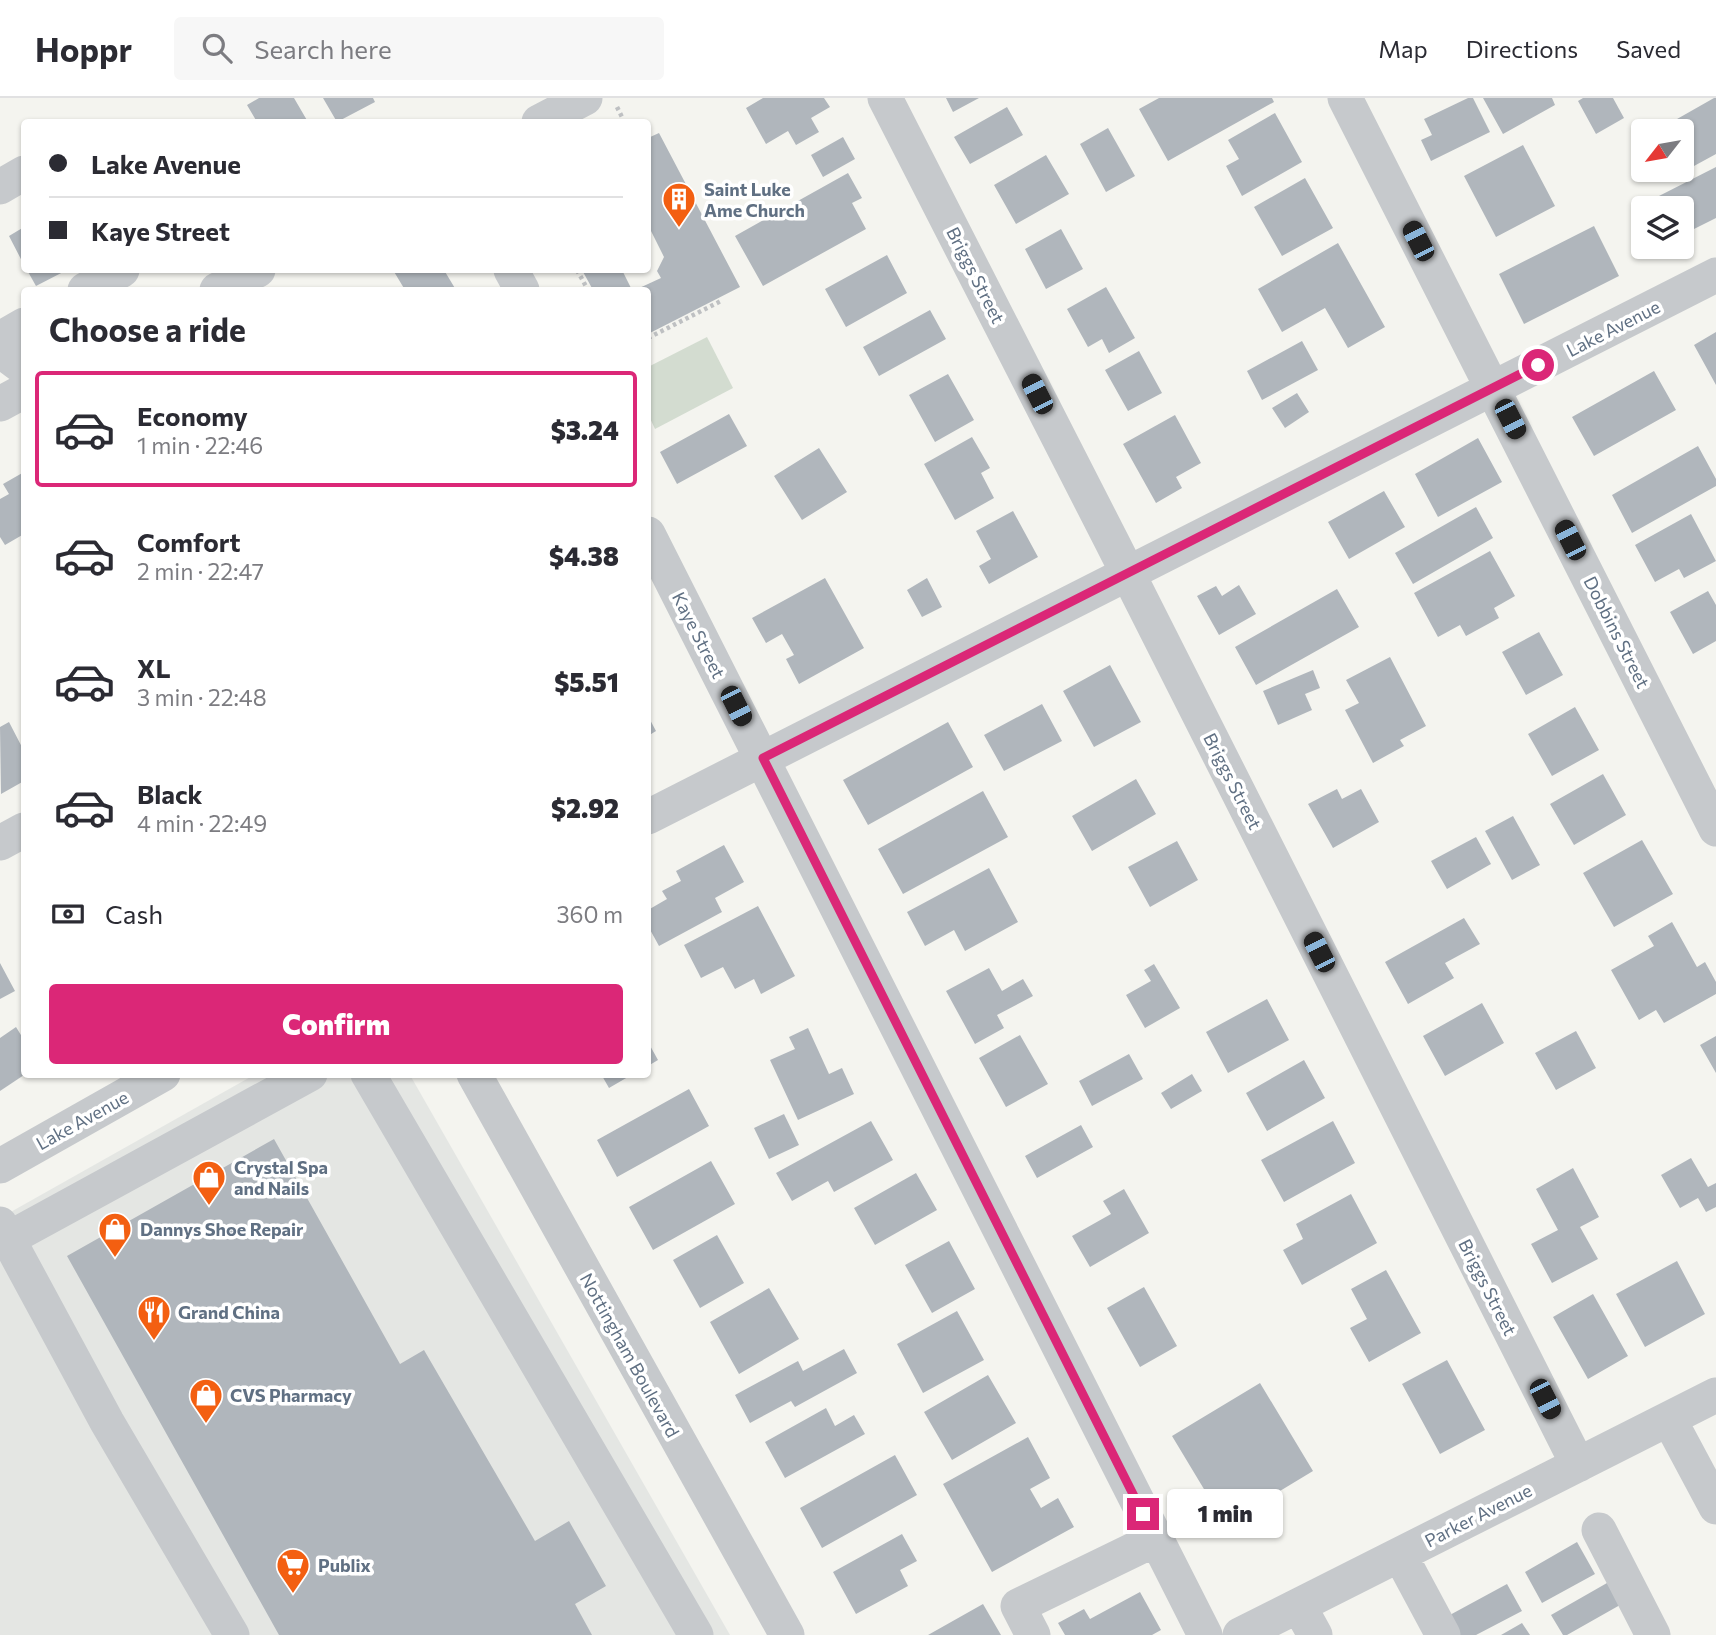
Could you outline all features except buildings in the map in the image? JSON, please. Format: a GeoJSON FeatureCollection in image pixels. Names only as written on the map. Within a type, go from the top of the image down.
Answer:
{"type":"FeatureCollection","features":[{"type":"Feature","properties":{"kind":"street"},"geometry":{"type":"LineString","coordinates":[[545,119],[585,98]]}},
{"type":"Feature","properties":{"kind":"street","name":"Briggs Street"},"geometry":{"type":"LineString","coordinates":[[885,98],[1578,1465]]}},
{"type":"Feature","properties":{"kind":"street","name":"Dobbins Street"},"geometry":{"type":"LineString","coordinates":[[1345,98],[1716,829]]}},
{"type":"Feature","properties":{"kind":"street"},"geometry":{"type":"LineString","coordinates":[[0,187],[21,175]]}},
{"type":"Feature","properties":{"kind":"street"},"geometry":{"type":"LineString","coordinates":[[91,287],[116,273]]}},
{"type":"Feature","properties":{"kind":"street"},"geometry":{"type":"LineString","coordinates":[[223,287],[252,273]]}},
{"type":"Feature","properties":{"kind":"street","name":"Lake Avenue"},"geometry":{"type":"LineString","coordinates":[[651,815],[1716,275]]}},
{"type":"Feature","properties":{"kind":"street"},"geometry":{"type":"LineString","coordinates":[[0,339],[21,327]]}},
{"type":"Feature","properties":{"kind":"street"},"geometry":{"type":"LineString","coordinates":[[0,350],[21,366]]}},
{"type":"Feature","properties":{"kind":"street"},"geometry":{"type":"LineString","coordinates":[[0,404],[21,393]]}},
{"type":"Feature","properties":{"kind":"street","name":"Kaye Street"},"geometry":{"type":"LineString","coordinates":[[651,540],[1205,1635]]}},
{"type":"Feature","properties":{"kind":"street"},"geometry":{"type":"LineString","coordinates":[[0,842],[21,832]]}},
{"type":"Feature","properties":{"kind":"street","name":"Lake Avenue"},"geometry":{"type":"LineString","coordinates":[[0,1166],[156,1078]]}},
{"type":"Feature","properties":{"kind":"street"},"geometry":{"type":"LineString","coordinates":[[232,1635],[7,1248],[303,1078]]}},
{"type":"Feature","properties":{"kind":"street"},"geometry":{"type":"LineString","coordinates":[[370,1078],[696,1635]]}},
{"type":"Feature","properties":{"kind":"street","name":"Nottingham Boulevard"},"geometry":{"type":"LineString","coordinates":[[476,1078],[787,1635]]}},
{"type":"Feature","properties":{"kind":"street","name":"Parker Avenue"},"geometry":{"type":"LineString","coordinates":[[1240,1635],[1307,1620],[1400,1555],[1716,1395]]}},
{"type":"Feature","properties":{"kind":"street"},"geometry":{"type":"LineString","coordinates":[[1670,1419],[1716,1507]]}},
{"type":"Feature","properties":{"kind":"street"},"geometry":{"type":"LineString","coordinates":[[1599,1530],[1653,1635]]}},
{"type":"Feature","properties":{"kind":"street"},"geometry":{"type":"LineString","coordinates":[[1033,1635],[1018,1606],[1156,1539]]}},
{"type":"Feature","properties":{"kind":"street"},"geometry":{"type":"LineString","coordinates":[[1400,1555],[1443,1635]]}},
{"type":"Feature","properties":{"kind":"path"},"geometry":{"type":"LineString","coordinates":[[651,336],[721,301]]}},
{"type":"Feature","properties":{"kind":"shaded area"},"geometry":{"type":"Polygon","coordinates":[[[707,337],[733,388],[655,429],[651,420],[651,365],[707,337]]]}},
{"type":"Feature","properties":{"kind":"shaded area"},"geometry":{"type":"Polygon","coordinates":[[[249,1078],[412,1078],[730,1635],[0,1635],[0,1218],[249,1078]]]}},
{"type":"Feature","properties":{"kind":"place","name":"Saint Luke Ame Church"},"geometry":{"type":"Point","coordinates":[679,229]}},
{"type":"Feature","properties":{"kind":"place","name":"Crystal Spa and Nails"},"geometry":{"type":"Point","coordinates":[209,1207]}},
{"type":"Feature","properties":{"kind":"place","name":"Dannys Shoe Repair"},"geometry":{"type":"Point","coordinates":[115,1259]}},
{"type":"Feature","properties":{"kind":"place","name":"Grand China"},"geometry":{"type":"Point","coordinates":[154,1342]}},
{"type":"Feature","properties":{"kind":"place","name":"CVS Pharmacy"},"geometry":{"type":"Point","coordinates":[206,1425]}},
{"type":"Feature","properties":{"kind":"place","name":"Publix"},"geometry":{"type":"Point","coordinates":[293,1595]}},
{"type":"Feature","properties":{"kind":"route"},"geometry":{"type":"LineString","coordinates":[[1143,1514],[763,758],[1538,365]]}}]}
